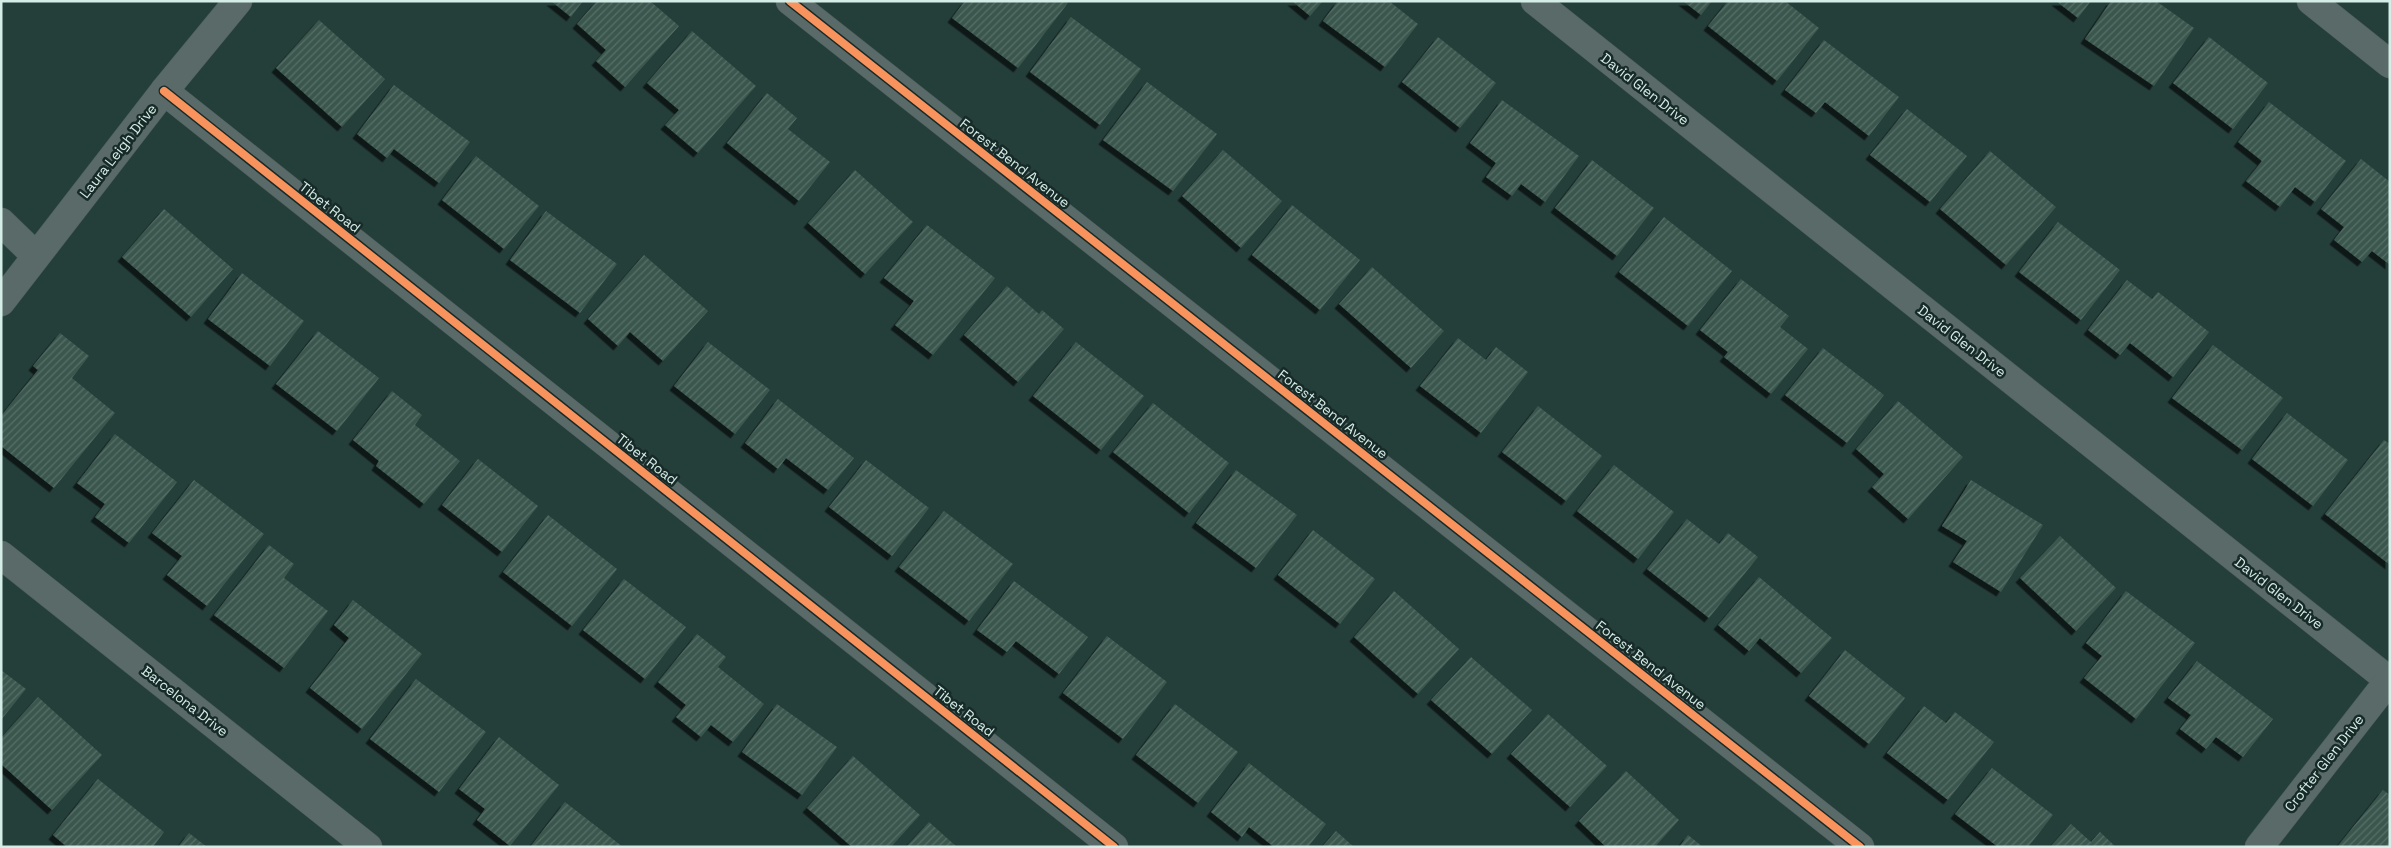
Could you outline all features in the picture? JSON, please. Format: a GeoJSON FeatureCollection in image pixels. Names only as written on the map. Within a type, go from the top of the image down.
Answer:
{"type":"FeatureCollection","features":[{"type":"Feature","properties":{"kind":"street","name":"Laura Leigh Drive"},"geometry":{"type":"LineString","coordinates":[[1,302],[164,91],[238,1]]}},
{"type":"Feature","properties":{"kind":"street","name":"Forest Bend Avenue"},"geometry":{"type":"LineString","coordinates":[[790,1],[1860,847]]}},
{"type":"Feature","properties":{"kind":"street","name":"David Glen Drive"},"geometry":{"type":"LineString","coordinates":[[1535,1],[2389,680]]}},
{"type":"Feature","properties":{"kind":"street"},"geometry":{"type":"LineString","coordinates":[[2312,1],[2390,64]]}},
{"type":"Feature","properties":{"kind":"street","name":"Tibet Road"},"geometry":{"type":"LineString","coordinates":[[164,91],[1114,847]]}},
{"type":"Feature","properties":{"kind":"street"},"geometry":{"type":"LineString","coordinates":[[1,222],[36,256]]}},
{"type":"Feature","properties":{"kind":"street","name":"Barcelona Drive"},"geometry":{"type":"LineString","coordinates":[[1,555],[368,847]]}},
{"type":"Feature","properties":{"kind":"street","name":"Crofter Glen Drive"},"geometry":{"type":"LineString","coordinates":[[2259,847],[2389,680]]}},
{"type":"Feature","properties":{"kind":"building"},"geometry":{"type":"Polygon","coordinates":[[[551,1],[583,1],[571,17],[551,1]]]}},
{"type":"Feature","properties":{"kind":"building"},"geometry":{"type":"Polygon","coordinates":[[[597,1],[650,1],[679,26],[625,87],[596,61],[606,50],[577,24],[597,1]]]}},
{"type":"Feature","properties":{"kind":"building"},"geometry":{"type":"Polygon","coordinates":[[[965,1],[1065,1],[1068,3],[1018,68],[952,18],[965,1]]]}},
{"type":"Feature","properties":{"kind":"building"},"geometry":{"type":"Polygon","coordinates":[[[1292,1],[1323,1],[1310,16],[1292,1]]]}},
{"type":"Feature","properties":{"kind":"building"},"geometry":{"type":"Polygon","coordinates":[[[1338,1],[1389,1],[1418,24],[1385,67],[1323,21],[1338,1]]]}},
{"type":"Feature","properties":{"kind":"building"},"geometry":{"type":"Polygon","coordinates":[[[1683,1],[1712,1],[1701,15],[1683,1]]]}},
{"type":"Feature","properties":{"kind":"building"},"geometry":{"type":"Polygon","coordinates":[[[1728,1],[1785,1],[1819,28],[1777,81],[1708,26],[1728,1]]]}},
{"type":"Feature","properties":{"kind":"building"},"geometry":{"type":"Polygon","coordinates":[[[2056,1],[2091,1],[2078,18],[2056,1]]]}},
{"type":"Feature","properties":{"kind":"building"},"geometry":{"type":"Polygon","coordinates":[[[2111,1],[2156,1],[2194,28],[2154,86],[2085,39],[2111,1]]]}},
{"type":"Feature","properties":{"kind":"building"},"geometry":{"type":"Polygon","coordinates":[[[1071,17],[1141,69],[1100,125],[1030,72],[1071,17]]]}},
{"type":"Feature","properties":{"kind":"building"},"geometry":{"type":"Polygon","coordinates":[[[319,20],[385,79],[342,127],[276,68],[319,20]]]}},
{"type":"Feature","properties":{"kind":"building"},"geometry":{"type":"Polygon","coordinates":[[[692,31],[756,86],[698,153],[665,125],[679,110],[647,83],[692,31]]]}},
{"type":"Feature","properties":{"kind":"building"},"geometry":{"type":"Polygon","coordinates":[[[1438,37],[1496,83],[1460,128],[1402,82],[1438,37]]]}},
{"type":"Feature","properties":{"kind":"building"},"geometry":{"type":"Polygon","coordinates":[[[2209,37],[2268,83],[2233,129],[2173,83],[2209,37]]]}},
{"type":"Feature","properties":{"kind":"building"},"geometry":{"type":"Polygon","coordinates":[[[1824,40],[1899,97],[1869,136],[1825,102],[1816,113],[1785,90],[1824,40]]]}},
{"type":"Feature","properties":{"kind":"building"},"geometry":{"type":"Polygon","coordinates":[[[1147,82],[1217,134],[1173,191],[1103,140],[1147,82]]]}},
{"type":"Feature","properties":{"kind":"building"},"geometry":{"type":"Polygon","coordinates":[[[394,85],[470,142],[439,183],[394,149],[387,158],[357,134],[394,85]]]}},
{"type":"Feature","properties":{"kind":"building"},"geometry":{"type":"Polygon","coordinates":[[[767,93],[797,118],[788,129],[830,162],[799,201],[727,143],[767,93]]]}},
{"type":"Feature","properties":{"kind":"building"},"geometry":{"type":"Polygon","coordinates":[[[1502,100],[1579,156],[1545,202],[1521,184],[1512,196],[1486,177],[1496,163],[1470,143],[1502,100]]]}},
{"type":"Feature","properties":{"kind":"building"},"geometry":{"type":"Polygon","coordinates":[[[2269,102],[2346,161],[2315,202],[2295,187],[2280,207],[2246,181],[2262,161],[2238,142],[2269,102]]]}},
{"type":"Feature","properties":{"kind":"building"},"geometry":{"type":"Polygon","coordinates":[[[1907,109],[1967,156],[1930,202],[1870,155],[1907,109]]]}},
{"type":"Feature","properties":{"kind":"building"},"geometry":{"type":"Polygon","coordinates":[[[1223,150],[1282,201],[1241,248],[1182,196],[1223,150]]]}},
{"type":"Feature","properties":{"kind":"building"},"geometry":{"type":"Polygon","coordinates":[[[1990,151],[2056,207],[2006,265],[1940,209],[1990,151]]]}},
{"type":"Feature","properties":{"kind":"building"},"geometry":{"type":"Polygon","coordinates":[[[476,156],[539,206],[504,249],[442,200],[476,156]]]}},
{"type":"Feature","properties":{"kind":"building"},"geometry":{"type":"Polygon","coordinates":[[[2361,159],[2390,182],[2390,265],[2372,251],[2362,262],[2334,240],[2344,227],[2321,209],[2361,159]]]}},
{"type":"Feature","properties":{"kind":"building"},"geometry":{"type":"Polygon","coordinates":[[[1592,160],[1654,208],[1617,256],[1555,208],[1592,160]]]}},
{"type":"Feature","properties":{"kind":"building"},"geometry":{"type":"Polygon","coordinates":[[[855,170],[913,222],[865,274],[808,223],[855,170]]]}},
{"type":"Feature","properties":{"kind":"building"},"geometry":{"type":"Polygon","coordinates":[[[1292,205],[1360,260],[1320,310],[1252,255],[1292,205]]]}},
{"type":"Feature","properties":{"kind":"building"},"geometry":{"type":"Polygon","coordinates":[[[164,209],[233,269],[191,317],[122,257],[164,209]]]}},
{"type":"Feature","properties":{"kind":"building"},"geometry":{"type":"Polygon","coordinates":[[[546,211],[617,264],[580,313],[510,260],[546,211]]]}},
{"type":"Feature","properties":{"kind":"building"},"geometry":{"type":"Polygon","coordinates":[[[1664,217],[1732,271],[1688,326],[1619,272],[1664,217]]]}},
{"type":"Feature","properties":{"kind":"building"},"geometry":{"type":"Polygon","coordinates":[[[2058,222],[2120,270],[2081,320],[2019,272],[2058,222]]]}},
{"type":"Feature","properties":{"kind":"building"},"geometry":{"type":"Polygon","coordinates":[[[927,225],[995,278],[933,355],[895,325],[914,301],[884,278],[927,225]]]}},
{"type":"Feature","properties":{"kind":"building"},"geometry":{"type":"Polygon","coordinates":[[[644,255],[708,311],[663,361],[630,332],[618,346],[588,319],[644,255]]]}},
{"type":"Feature","properties":{"kind":"building"},"geometry":{"type":"Polygon","coordinates":[[[1372,267],[1444,331],[1411,368],[1339,304],[1372,267]]]}},
{"type":"Feature","properties":{"kind":"building"},"geometry":{"type":"Polygon","coordinates":[[[242,273],[304,321],[270,366],[208,319],[242,273]]]}},
{"type":"Feature","properties":{"kind":"building"},"geometry":{"type":"Polygon","coordinates":[[[1741,279],[1789,316],[1780,327],[1808,349],[1771,394],[1724,357],[1728,352],[1700,330],[1741,279]]]}},
{"type":"Feature","properties":{"kind":"building"},"geometry":{"type":"Polygon","coordinates":[[[2127,280],[2152,299],[2158,292],[2209,332],[2173,377],[2130,343],[2120,355],[2088,330],[2127,280]]]}},
{"type":"Feature","properties":{"kind":"building"},"geometry":{"type":"Polygon","coordinates":[[[1007,286],[1039,314],[1042,310],[1064,329],[1018,382],[964,335],[1007,286]]]}},
{"type":"Feature","properties":{"kind":"building"},"geometry":{"type":"Polygon","coordinates":[[[318,331],[379,378],[337,431],[276,384],[318,331]]]}},
{"type":"Feature","properties":{"kind":"building"},"geometry":{"type":"Polygon","coordinates":[[[60,333],[89,356],[72,378],[115,413],[54,488],[1,446],[1,416],[38,370],[33,366],[60,333]]]}},
{"type":"Feature","properties":{"kind":"building"},"geometry":{"type":"Polygon","coordinates":[[[1458,338],[1486,360],[1496,347],[1528,372],[1481,433],[1420,386],[1458,338]]]}},
{"type":"Feature","properties":{"kind":"building"},"geometry":{"type":"Polygon","coordinates":[[[708,342],[770,390],[735,434],[674,386],[708,342]]]}},
{"type":"Feature","properties":{"kind":"building"},"geometry":{"type":"Polygon","coordinates":[[[1076,342],[1144,396],[1101,450],[1033,396],[1076,342]]]}},
{"type":"Feature","properties":{"kind":"building"},"geometry":{"type":"Polygon","coordinates":[[[2213,345],[2283,398],[2242,450],[2172,398],[2213,345]]]}},
{"type":"Feature","properties":{"kind":"building"},"geometry":{"type":"Polygon","coordinates":[[[1823,348],[1884,395],[1847,443],[1785,395],[1823,348]]]}},
{"type":"Feature","properties":{"kind":"building"},"geometry":{"type":"Polygon","coordinates":[[[392,391],[422,415],[415,425],[460,461],[424,504],[376,466],[379,461],[353,440],[392,391]]]}},
{"type":"Feature","properties":{"kind":"building"},"geometry":{"type":"Polygon","coordinates":[[[778,399],[854,458],[828,490],[786,458],[778,469],[745,443],[778,399]]]}},
{"type":"Feature","properties":{"kind":"building"},"geometry":{"type":"Polygon","coordinates":[[[1898,401],[1963,457],[1908,519],[1872,487],[1884,474],[1856,449],[1898,401]]]}},
{"type":"Feature","properties":{"kind":"building"},"geometry":{"type":"Polygon","coordinates":[[[1153,403],[1229,463],[1189,513],[1113,452],[1153,403]]]}},
{"type":"Feature","properties":{"kind":"building"},"geometry":{"type":"Polygon","coordinates":[[[1538,406],[1602,456],[1566,501],[1502,452],[1538,406]]]}},
{"type":"Feature","properties":{"kind":"building"},"geometry":{"type":"Polygon","coordinates":[[[2287,413],[2348,460],[2313,506],[2252,459],[2287,413]]]}},
{"type":"Feature","properties":{"kind":"building"},"geometry":{"type":"Polygon","coordinates":[[[115,434],[177,482],[129,543],[95,517],[105,504],[77,483],[115,434]]]}},
{"type":"Feature","properties":{"kind":"building"},"geometry":{"type":"Polygon","coordinates":[[[2384,440],[2390,444],[2390,565],[2325,514],[2384,440]]]}},
{"type":"Feature","properties":{"kind":"building"},"geometry":{"type":"Polygon","coordinates":[[[478,459],[538,506],[502,552],[442,505],[478,459]]]}},
{"type":"Feature","properties":{"kind":"building"},"geometry":{"type":"Polygon","coordinates":[[[866,460],[929,508],[892,556],[829,507],[866,460]]]}},
{"type":"Feature","properties":{"kind":"building"},"geometry":{"type":"Polygon","coordinates":[[[1614,465],[1674,512],[1638,559],[1577,511],[1614,465]]]}},
{"type":"Feature","properties":{"kind":"building"},"geometry":{"type":"Polygon","coordinates":[[[1236,470],[1297,515],[1256,568],[1196,523],[1236,470]]]}},
{"type":"Feature","properties":{"kind":"building"},"geometry":{"type":"Polygon","coordinates":[[[194,480],[264,534],[207,606],[167,575],[182,556],[152,533],[194,480]]]}},
{"type":"Feature","properties":{"kind":"building"},"geometry":{"type":"Polygon","coordinates":[[[1971,480],[2043,525],[2001,592],[1953,562],[1967,541],[1942,526],[1971,480]]]}},
{"type":"Feature","properties":{"kind":"building"},"geometry":{"type":"Polygon","coordinates":[[[944,511],[1013,564],[969,621],[899,567],[944,511]]]}},
{"type":"Feature","properties":{"kind":"building"},"geometry":{"type":"Polygon","coordinates":[[[548,515],[617,569],[572,626],[503,572],[548,515]]]}},
{"type":"Feature","properties":{"kind":"building"},"geometry":{"type":"Polygon","coordinates":[[[1687,519],[1719,544],[1728,533],[1758,557],[1709,618],[1647,569],[1687,519]]]}},
{"type":"Feature","properties":{"kind":"building"},"geometry":{"type":"Polygon","coordinates":[[[1313,530],[1375,579],[1340,624],[1278,575],[1313,530]]]}},
{"type":"Feature","properties":{"kind":"building"},"geometry":{"type":"Polygon","coordinates":[[[2060,536],[2116,588],[2076,631],[2020,578],[2060,536]]]}},
{"type":"Feature","properties":{"kind":"building"},"geometry":{"type":"Polygon","coordinates":[[[269,545],[294,564],[284,578],[328,611],[284,668],[214,615],[269,545]]]}},
{"type":"Feature","properties":{"kind":"building"},"geometry":{"type":"Polygon","coordinates":[[[1759,577],[1832,638],[1801,673],[1760,638],[1749,651],[1718,625],[1759,577]]]}},
{"type":"Feature","properties":{"kind":"building"},"geometry":{"type":"Polygon","coordinates":[[[624,579],[686,627],[645,679],[583,630],[624,579]]]}},
{"type":"Feature","properties":{"kind":"building"},"geometry":{"type":"Polygon","coordinates":[[[1014,581],[1088,637],[1059,674],[1016,641],[1007,652],[977,630],[1014,581]]]}},
{"type":"Feature","properties":{"kind":"building"},"geometry":{"type":"Polygon","coordinates":[[[1394,591],[1459,649],[1418,694],[1354,637],[1394,591]]]}},
{"type":"Feature","properties":{"kind":"building"},"geometry":{"type":"Polygon","coordinates":[[[2126,591],[2195,643],[2136,719],[2084,678],[2102,656],[2086,643],[2126,591]]]}},
{"type":"Feature","properties":{"kind":"building"},"geometry":{"type":"Polygon","coordinates":[[[353,600],[422,654],[362,729],[310,688],[349,638],[334,625],[353,600]]]}},
{"type":"Feature","properties":{"kind":"building"},"geometry":{"type":"Polygon","coordinates":[[[697,634],[726,657],[718,667],[764,704],[733,742],[711,725],[701,737],[676,717],[686,705],[658,682],[697,634]]]}},
{"type":"Feature","properties":{"kind":"building"},"geometry":{"type":"Polygon","coordinates":[[[1107,636],[1167,682],[1123,739],[1063,693],[1107,636]]]}},
{"type":"Feature","properties":{"kind":"building"},"geometry":{"type":"Polygon","coordinates":[[[1845,650],[1905,698],[1869,744],[1809,696],[1845,650]]]}},
{"type":"Feature","properties":{"kind":"building"},"geometry":{"type":"Polygon","coordinates":[[[1471,657],[1532,710],[1492,754],[1431,700],[1471,657]]]}},
{"type":"Feature","properties":{"kind":"building"},"geometry":{"type":"Polygon","coordinates":[[[2197,661],[2273,719],[2243,757],[2216,737],[2206,749],[2180,729],[2191,715],[2168,698],[2197,661]]]}},
{"type":"Feature","properties":{"kind":"building"},"geometry":{"type":"Polygon","coordinates":[[[1,670],[26,689],[1,720],[1,670]]]}},
{"type":"Feature","properties":{"kind":"building"},"geometry":{"type":"Polygon","coordinates":[[[416,679],[486,732],[439,792],[370,739],[416,679]]]}},
{"type":"Feature","properties":{"kind":"building"},"geometry":{"type":"Polygon","coordinates":[[[38,697],[102,755],[52,810],[1,764],[1,738],[38,697]]]}},
{"type":"Feature","properties":{"kind":"building"},"geometry":{"type":"Polygon","coordinates":[[[777,704],[837,747],[802,795],[742,752],[777,704]]]}},
{"type":"Feature","properties":{"kind":"building"},"geometry":{"type":"Polygon","coordinates":[[[1175,704],[1238,752],[1198,803],[1136,755],[1175,704]]]}},
{"type":"Feature","properties":{"kind":"building"},"geometry":{"type":"Polygon","coordinates":[[[1924,706],[1946,723],[1955,712],[1994,742],[1948,800],[1887,753],[1924,706]]]}},
{"type":"Feature","properties":{"kind":"building"},"geometry":{"type":"Polygon","coordinates":[[[1548,714],[1607,766],[1570,807],[1511,754],[1548,714]]]}},
{"type":"Feature","properties":{"kind":"building"},"geometry":{"type":"Polygon","coordinates":[[[499,737],[559,785],[510,846],[477,820],[485,809],[459,789],[499,737]]]}},
{"type":"Feature","properties":{"kind":"building"},"geometry":{"type":"Polygon","coordinates":[[[853,756],[920,815],[891,847],[852,847],[807,808],[853,756]]]}},
{"type":"Feature","properties":{"kind":"building"},"geometry":{"type":"Polygon","coordinates":[[[1249,763],[1326,824],[1308,847],[1274,847],[1249,827],[1242,837],[1211,812],[1249,763]]]}},
{"type":"Feature","properties":{"kind":"building"},"geometry":{"type":"Polygon","coordinates":[[[1992,768],[2053,815],[2028,847],[1998,847],[1955,814],[1992,768]]]}},
{"type":"Feature","properties":{"kind":"building"},"geometry":{"type":"Polygon","coordinates":[[[1626,771],[1679,820],[1655,847],[1606,847],[1579,821],[1626,771]]]}},
{"type":"Feature","properties":{"kind":"building"},"geometry":{"type":"Polygon","coordinates":[[[98,779],[164,832],[153,847],[67,847],[53,835],[98,779]]]}},
{"type":"Feature","properties":{"kind":"building"},"geometry":{"type":"Polygon","coordinates":[[[2383,790],[2390,795],[2390,847],[2337,847],[2383,790]]]}},
{"type":"Feature","properties":{"kind":"building"},"geometry":{"type":"Polygon","coordinates":[[[565,802],[623,847],[530,847],[565,802]]]}},
{"type":"Feature","properties":{"kind":"building"},"geometry":{"type":"Polygon","coordinates":[[[929,822],[957,847],[906,847],[929,822]]]}},
{"type":"Feature","properties":{"kind":"building"},"geometry":{"type":"Polygon","coordinates":[[[2071,824],[2091,842],[2100,832],[2116,847],[2050,847],[2071,824]]]}},
{"type":"Feature","properties":{"kind":"building"},"geometry":{"type":"Polygon","coordinates":[[[1336,831],[1354,847],[1322,847],[1336,831]]]}},
{"type":"Feature","properties":{"kind":"building"},"geometry":{"type":"Polygon","coordinates":[[[189,833],[207,847],[178,847],[189,833]]]}},
{"type":"Feature","properties":{"kind":"building"},"geometry":{"type":"Polygon","coordinates":[[[1688,835],[1703,847],[1679,847],[1688,835]]]}},
{"type":"Feature","properties":{"kind":"cycle path"},"geometry":{"type":"LineString","coordinates":[[790,1],[1860,847]]}},
{"type":"Feature","properties":{"kind":"cycle path"},"geometry":{"type":"LineString","coordinates":[[164,91],[1114,847]]}}]}
